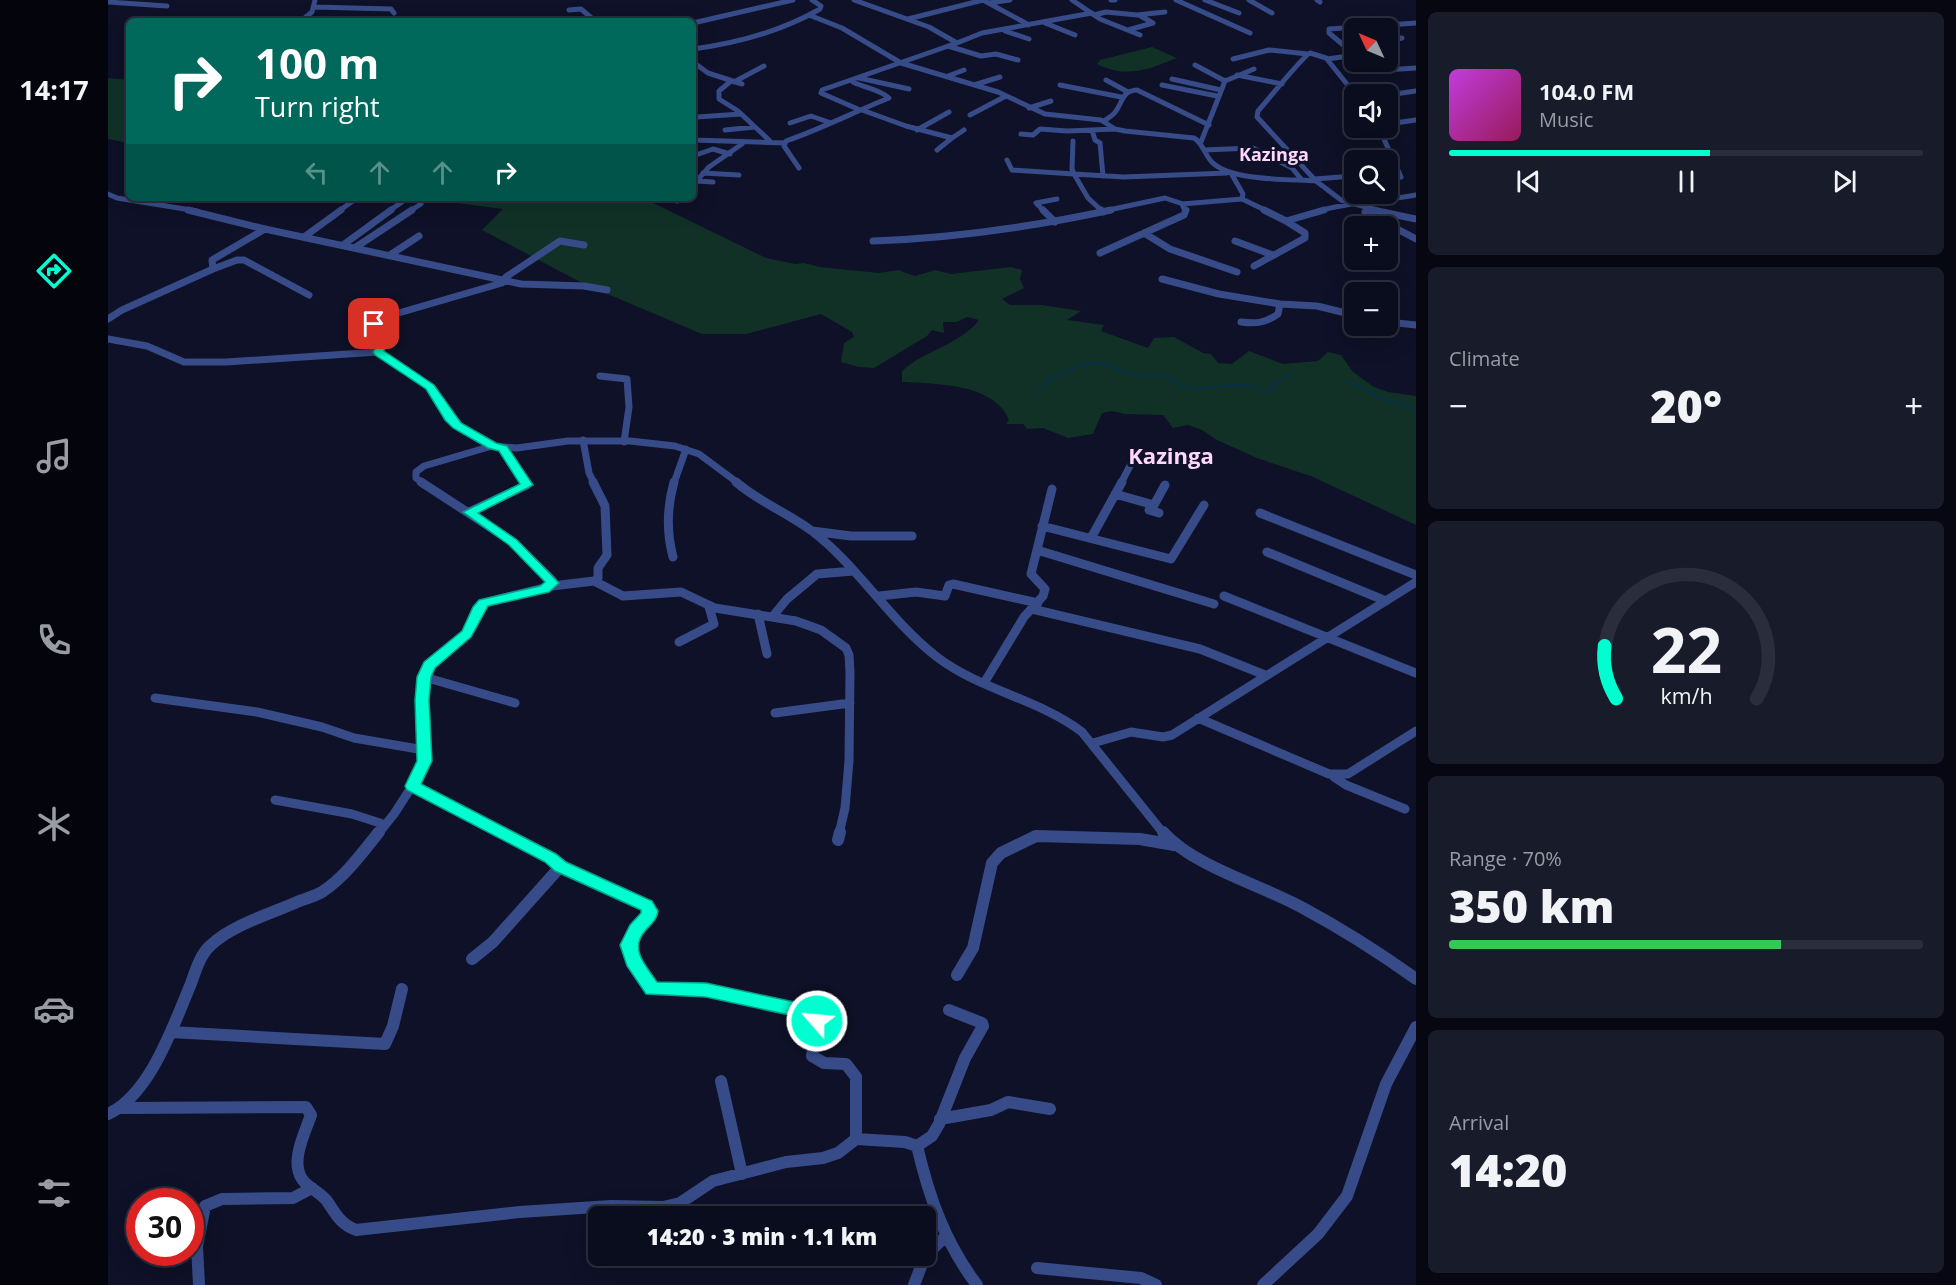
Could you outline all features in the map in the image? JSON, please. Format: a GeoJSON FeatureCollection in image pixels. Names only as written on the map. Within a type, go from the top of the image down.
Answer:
{"type":"FeatureCollection","features":[{"type":"Feature","properties":{"kind":"street"},"geometry":{"type":"LineString","coordinates":[[304,18],[314,7],[315,0]]}},
{"type":"Feature","properties":{"kind":"street"},"geometry":{"type":"LineString","coordinates":[[696,22],[792,0]]}},
{"type":"Feature","properties":{"kind":"street"},"geometry":{"type":"LineString","coordinates":[[696,48],[756,37],[809,15],[821,7],[812,0]]}},
{"type":"Feature","properties":{"kind":"street"},"geometry":{"type":"LineString","coordinates":[[854,0],[908,19],[957,43]]}},
{"type":"Feature","properties":{"kind":"street"},"geometry":{"type":"LineString","coordinates":[[908,19],[983,0],[1029,25]]}},
{"type":"Feature","properties":{"kind":"street"},"geometry":{"type":"LineString","coordinates":[[989,3],[1010,0]]}},
{"type":"Feature","properties":{"kind":"street"},"geometry":{"type":"LineString","coordinates":[[1072,0],[1093,14],[1140,35]]}},
{"type":"Feature","properties":{"kind":"street"},"geometry":{"type":"LineString","coordinates":[[1176,0],[1250,33]]}},
{"type":"Feature","properties":{"kind":"street"},"geometry":{"type":"LineString","coordinates":[[1205,0],[1239,13]]}},
{"type":"Feature","properties":{"kind":"street"},"geometry":{"type":"LineString","coordinates":[[1249,0],[1272,12]]}},
{"type":"Feature","properties":{"kind":"street"},"geometry":{"type":"LineString","coordinates":[[108,2],[120,1],[167,6]]}},
{"type":"Feature","properties":{"kind":"street"},"geometry":{"type":"LineString","coordinates":[[314,7],[391,9],[394,13]]}},
{"type":"Feature","properties":{"kind":"street"},"geometry":{"type":"LineString","coordinates":[[569,10],[581,9],[592,18]]}},
{"type":"Feature","properties":{"kind":"street"},"geometry":{"type":"LineString","coordinates":[[952,138],[917,130],[821,93],[979,34],[1106,12],[1139,15],[1165,12]]}},
{"type":"Feature","properties":{"kind":"street"},"geometry":{"type":"LineString","coordinates":[[809,15],[842,28],[901,63],[1006,96],[1029,108],[1058,116],[1104,121],[1115,129]]}},
{"type":"Feature","properties":{"kind":"street"},"geometry":{"type":"LineString","coordinates":[[1128,30],[1153,23],[1139,15]]}},
{"type":"Feature","properties":{"kind":"street"},"geometry":{"type":"LineString","coordinates":[[1043,22],[1075,35]]}},
{"type":"Feature","properties":{"kind":"street"},"geometry":{"type":"LineString","coordinates":[[1398,24],[1416,23]]}},
{"type":"Feature","properties":{"kind":"street"},"geometry":{"type":"LineString","coordinates":[[1344,26],[1329,29],[1329,33],[1344,44]]}},
{"type":"Feature","properties":{"kind":"street"},"geometry":{"type":"LineString","coordinates":[[1003,30],[1029,39]]}},
{"type":"Feature","properties":{"kind":"street"},"geometry":{"type":"LineString","coordinates":[[1398,39],[1402,38]]}},
{"type":"Feature","properties":{"kind":"street"},"geometry":{"type":"LineString","coordinates":[[948,46],[981,56],[998,54],[1018,60]]}},
{"type":"Feature","properties":{"kind":"street"},"geometry":{"type":"LineString","coordinates":[[1233,59],[1269,50],[1317,54],[1327,59],[1347,84]]}},
{"type":"Feature","properties":{"kind":"street"},"geometry":{"type":"LineString","coordinates":[[1308,54],[1303,56],[1296,69],[1258,111],[1257,117],[1315,180],[1344,201]]}},
{"type":"Feature","properties":{"kind":"street"},"geometry":{"type":"LineString","coordinates":[[1327,59],[1344,56]]}},
{"type":"Feature","properties":{"kind":"street"},"geometry":{"type":"LineString","coordinates":[[1195,65],[1225,81]]}},
{"type":"Feature","properties":{"kind":"street"},"geometry":{"type":"LineString","coordinates":[[696,66],[700,71],[742,84]]}},
{"type":"Feature","properties":{"kind":"street"},"geometry":{"type":"LineString","coordinates":[[765,66],[719,91],[719,99],[741,114],[770,141]]}},
{"type":"Feature","properties":{"kind":"street"},"geometry":{"type":"LineString","coordinates":[[1398,69],[1416,68]]}},
{"type":"Feature","properties":{"kind":"street"},"geometry":{"type":"LineString","coordinates":[[1201,142],[1209,125],[1217,96],[1225,81],[1254,69]]}},
{"type":"Feature","properties":{"kind":"street"},"geometry":{"type":"LineString","coordinates":[[948,76],[963,70]]}},
{"type":"Feature","properties":{"kind":"street"},"geometry":{"type":"LineString","coordinates":[[1237,75],[1282,84]]}},
{"type":"Feature","properties":{"kind":"street"},"geometry":{"type":"LineString","coordinates":[[974,85],[1000,77]]}},
{"type":"Feature","properties":{"kind":"street"},"geometry":{"type":"LineString","coordinates":[[857,79],[909,89]]}},
{"type":"Feature","properties":{"kind":"street"},"geometry":{"type":"LineString","coordinates":[[696,140],[709,138],[742,144],[770,141],[785,143],[890,97],[885,93],[858,85],[857,79]]}},
{"type":"Feature","properties":{"kind":"street"},"geometry":{"type":"LineString","coordinates":[[1172,79],[1221,90]]}},
{"type":"Feature","properties":{"kind":"street"},"geometry":{"type":"LineString","coordinates":[[1106,80],[1128,92]]}},
{"type":"Feature","properties":{"kind":"street"},"geometry":{"type":"LineString","coordinates":[[1161,84],[1217,96]]}},
{"type":"Feature","properties":{"kind":"street"},"geometry":{"type":"LineString","coordinates":[[1060,85],[1121,97]]}},
{"type":"Feature","properties":{"kind":"street"},"geometry":{"type":"LineString","coordinates":[[1104,121],[1116,112],[1121,97],[1137,90],[1209,125]]}},
{"type":"Feature","properties":{"kind":"street"},"geometry":{"type":"LineString","coordinates":[[1398,94],[1416,92]]}},
{"type":"Feature","properties":{"kind":"street"},"geometry":{"type":"LineString","coordinates":[[970,115],[1006,96]]}},
{"type":"Feature","properties":{"kind":"street"},"geometry":{"type":"LineString","coordinates":[[1029,108],[1052,101]]}},
{"type":"Feature","properties":{"kind":"street"},"geometry":{"type":"LineString","coordinates":[[917,130],[949,112]]}},
{"type":"Feature","properties":{"kind":"street"},"geometry":{"type":"LineString","coordinates":[[697,117],[741,114]]}},
{"type":"Feature","properties":{"kind":"street"},"geometry":{"type":"LineString","coordinates":[[790,123],[811,116],[831,123]]}},
{"type":"Feature","properties":{"kind":"street"},"geometry":{"type":"LineString","coordinates":[[1398,123],[1416,120]]}},
{"type":"Feature","properties":{"kind":"street"},"geometry":{"type":"LineString","coordinates":[[725,130],[755,127]]}},
{"type":"Feature","properties":{"kind":"street"},"geometry":{"type":"LineString","coordinates":[[1021,134],[1033,135],[1040,129],[1115,129],[1189,136],[1201,142],[1207,158],[1215,166],[1233,173],[1243,194],[1242,199]]}},
{"type":"Feature","properties":{"kind":"street"},"geometry":{"type":"LineString","coordinates":[[937,150],[964,130]]}},
{"type":"Feature","properties":{"kind":"street"},"geometry":{"type":"LineString","coordinates":[[1092,130],[1094,139],[1100,143],[1104,176]]}},
{"type":"Feature","properties":{"kind":"street"},"geometry":{"type":"LineString","coordinates":[[1073,141],[1072,169],[1074,174],[1090,202],[1103,212]]}},
{"type":"Feature","properties":{"kind":"street"},"geometry":{"type":"LineString","coordinates":[[785,143],[784,146],[799,168]]}},
{"type":"Feature","properties":{"kind":"street"},"geometry":{"type":"LineString","coordinates":[[696,180],[718,159],[730,154],[742,144]]}},
{"type":"Feature","properties":{"kind":"street"},"geometry":{"type":"LineString","coordinates":[[1204,150],[1254,148],[1292,168],[1302,180]]}},
{"type":"Feature","properties":{"kind":"street"},"geometry":{"type":"LineString","coordinates":[[696,155],[713,149],[730,154]]}},
{"type":"Feature","properties":{"kind":"street"},"geometry":{"type":"LineString","coordinates":[[1007,160],[1012,170],[1104,176],[1233,173],[1302,180],[1344,177]]}},
{"type":"Feature","properties":{"kind":"street"},"geometry":{"type":"LineString","coordinates":[[703,174],[740,175]]}},
{"type":"Feature","properties":{"kind":"street"},"geometry":{"type":"LineString","coordinates":[[696,181],[713,182]]}},
{"type":"Feature","properties":{"kind":"street"},"geometry":{"type":"LineString","coordinates":[[108,194],[126,200]]}},
{"type":"Feature","properties":{"kind":"street"},"geometry":{"type":"LineString","coordinates":[[1398,198],[1416,195]]}},
{"type":"Feature","properties":{"kind":"street"},"geometry":{"type":"LineString","coordinates":[[108,204],[117,198]]}},
{"type":"Feature","properties":{"kind":"street"},"geometry":{"type":"LineString","coordinates":[[873,241],[931,239],[1055,222],[1165,198],[1183,204],[1242,199],[1286,221],[1306,236],[1254,266]]}},
{"type":"Feature","properties":{"kind":"street"},"geometry":{"type":"LineString","coordinates":[[1055,222],[1036,203],[1057,199]]}},
{"type":"Feature","properties":{"kind":"street"},"geometry":{"type":"LineString","coordinates":[[135,201],[207,213],[265,230],[356,247],[504,280],[607,290]]}},
{"type":"Feature","properties":{"kind":"street"},"geometry":{"type":"LineString","coordinates":[[303,237],[353,201]]}},
{"type":"Feature","properties":{"kind":"street"},"geometry":{"type":"LineString","coordinates":[[343,245],[402,202]]}},
{"type":"Feature","properties":{"kind":"street"},"geometry":{"type":"LineString","coordinates":[[356,247],[421,204]]}},
{"type":"Feature","properties":{"kind":"street"},"geometry":{"type":"LineString","coordinates":[[1100,253],[1184,215],[1186,212],[1183,204]]}},
{"type":"Feature","properties":{"kind":"street"},"geometry":{"type":"LineString","coordinates":[[1286,221],[1344,204]]}},
{"type":"Feature","properties":{"kind":"street"},"geometry":{"type":"LineString","coordinates":[[1349,204],[1416,239]]}},
{"type":"Feature","properties":{"kind":"street"},"geometry":{"type":"LineString","coordinates":[[1351,204],[1416,219]]}},
{"type":"Feature","properties":{"kind":"street"},"geometry":{"type":"LineString","coordinates":[[213,269],[212,260],[265,230]]}},
{"type":"Feature","properties":{"kind":"street"},"geometry":{"type":"LineString","coordinates":[[1144,233],[1170,249],[1237,272]]}},
{"type":"Feature","properties":{"kind":"street"},"geometry":{"type":"LineString","coordinates":[[390,255],[419,236]]}},
{"type":"Feature","properties":{"kind":"street"},"geometry":{"type":"LineString","coordinates":[[1235,240],[1273,255]]}},
{"type":"Feature","properties":{"kind":"street"},"geometry":{"type":"LineString","coordinates":[[378,352],[383,345],[383,339],[374,324],[378,319],[504,280],[560,241],[584,245]]}},
{"type":"Feature","properties":{"kind":"street"},"geometry":{"type":"LineString","coordinates":[[108,319],[122,310],[237,260],[244,260],[309,295]]}},
{"type":"Feature","properties":{"kind":"street"},"geometry":{"type":"LineString","coordinates":[[1162,279],[1204,291],[1280,304],[1317,306],[1344,313]]}},
{"type":"Feature","properties":{"kind":"street"},"geometry":{"type":"LineString","coordinates":[[1241,322],[1260,324],[1268,322],[1278,314],[1280,304]]}},
{"type":"Feature","properties":{"kind":"street"},"geometry":{"type":"LineString","coordinates":[[1398,323],[1416,325]]}},
{"type":"Feature","properties":{"kind":"street"},"geometry":{"type":"LineString","coordinates":[[108,339],[147,346],[184,363],[378,352],[430,387],[457,426],[492,446],[503,448],[583,440],[657,443],[686,449],[707,459],[748,492],[812,531],[854,570],[919,641],[938,658],[984,683],[1066,720],[1082,732],[1093,743],[1134,799],[1174,845]]}},
{"type":"Feature","properties":{"kind":"street"},"geometry":{"type":"LineString","coordinates":[[600,376],[627,379],[629,407],[624,442]]}},
{"type":"Feature","properties":{"kind":"street"},"geometry":{"type":"LineString","coordinates":[[583,440],[589,473],[602,495],[607,517],[607,555],[599,565],[598,578],[594,581]]}},
{"type":"Feature","properties":{"kind":"street"},"geometry":{"type":"LineString","coordinates":[[492,446],[424,466],[416,472],[416,478],[520,548],[552,580],[552,586]]}},
{"type":"Feature","properties":{"kind":"street"},"geometry":{"type":"LineString","coordinates":[[469,512],[527,485],[503,448]]}},
{"type":"Feature","properties":{"kind":"street"},"geometry":{"type":"LineString","coordinates":[[673,557],[668,536],[669,505],[672,484],[686,449]]}},
{"type":"Feature","properties":{"kind":"street"},"geometry":{"type":"LineString","coordinates":[[1091,538],[1131,464]]}},
{"type":"Feature","properties":{"kind":"street"},"geometry":{"type":"LineString","coordinates":[[1115,494],[1153,510],[1165,485]]}},
{"type":"Feature","properties":{"kind":"street"},"geometry":{"type":"LineString","coordinates":[[984,683],[1019,624],[1045,592],[1031,574],[1052,489]]}},
{"type":"Feature","properties":{"kind":"street"},"geometry":{"type":"LineString","coordinates":[[1042,526],[1171,559],[1203,505]]}},
{"type":"Feature","properties":{"kind":"street"},"geometry":{"type":"LineString","coordinates":[[1260,513],[1416,575]]}},
{"type":"Feature","properties":{"kind":"street"},"geometry":{"type":"LineString","coordinates":[[812,531],[851,536],[912,536]]}},
{"type":"Feature","properties":{"kind":"street"},"geometry":{"type":"LineString","coordinates":[[1037,550],[1214,604]]}},
{"type":"Feature","properties":{"kind":"street"},"geometry":{"type":"LineString","coordinates":[[1266,552],[1386,601]]}},
{"type":"Feature","properties":{"kind":"street"},"geometry":{"type":"LineString","coordinates":[[773,616],[787,599],[818,574],[854,570]]}},
{"type":"Feature","properties":{"kind":"street"},"geometry":{"type":"LineString","coordinates":[[108,1114],[121,1108],[140,1087],[171,1032],[192,979],[210,945],[245,924],[322,892],[353,864],[383,824],[394,814],[423,767],[424,677],[432,661],[466,634],[474,622],[479,607],[484,603],[552,586],[594,581],[622,596],[685,593],[709,607],[773,616],[816,627],[846,648],[850,659],[848,783],[838,840]]}},
{"type":"Feature","properties":{"kind":"street"},"geometry":{"type":"LineString","coordinates":[[1093,743],[1131,732],[1163,737],[1172,735],[1416,582]]}},
{"type":"Feature","properties":{"kind":"street"},"geometry":{"type":"LineString","coordinates":[[879,596],[916,592],[945,596],[949,585],[953,584],[1200,649],[1265,675]]}},
{"type":"Feature","properties":{"kind":"street"},"geometry":{"type":"LineString","coordinates":[[1224,596],[1416,673]]}},
{"type":"Feature","properties":{"kind":"street"},"geometry":{"type":"LineString","coordinates":[[679,642],[714,624],[709,607]]}},
{"type":"Feature","properties":{"kind":"street"},"geometry":{"type":"LineString","coordinates":[[758,614],[767,654]]}},
{"type":"Feature","properties":{"kind":"street"},"geometry":{"type":"LineString","coordinates":[[424,677],[515,703]]}},
{"type":"Feature","properties":{"kind":"street"},"geometry":{"type":"LineString","coordinates":[[155,698],[257,712],[354,738],[424,750]]}},
{"type":"Feature","properties":{"kind":"street"},"geometry":{"type":"LineString","coordinates":[[775,713],[850,704]]}},
{"type":"Feature","properties":{"kind":"street"},"geometry":{"type":"LineString","coordinates":[[1198,718],[1405,809]]}},
{"type":"Feature","properties":{"kind":"street"},"geometry":{"type":"LineString","coordinates":[[1329,774],[1348,774],[1415,733]]}},
{"type":"Feature","properties":{"kind":"street"},"geometry":{"type":"LineString","coordinates":[[413,786],[550,858],[560,867],[646,906],[650,911],[649,916],[636,929],[629,945],[633,961],[652,989],[706,990],[812,1014],[817,1021],[815,1050],[812,1056],[817,1061],[830,1065],[844,1063],[856,1077],[856,1139]]}},
{"type":"Feature","properties":{"kind":"street"},"geometry":{"type":"LineString","coordinates":[[275,800],[352,814],[383,824]]}},
{"type":"Feature","properties":{"kind":"street"},"geometry":{"type":"LineString","coordinates":[[957,975],[973,948],[992,863],[1001,853],[1028,839],[1047,836],[1140,839],[1174,845],[1217,869],[1302,907],[1378,952],[1416,979]]}},
{"type":"Feature","properties":{"kind":"street"},"geometry":{"type":"LineString","coordinates":[[472,959],[493,942],[560,867]]}},
{"type":"Feature","properties":{"kind":"street"},"geometry":{"type":"LineString","coordinates":[[171,1032],[386,1044],[402,989]]}},
{"type":"Feature","properties":{"kind":"street"},"geometry":{"type":"LineString","coordinates":[[917,1146],[932,1136],[952,1094],[965,1058],[983,1026],[981,1022],[949,1011]]}},
{"type":"Feature","properties":{"kind":"street"},"geometry":{"type":"LineString","coordinates":[[1263,1285],[1318,1234],[1347,1196],[1363,1156],[1375,1112],[1416,1028]]}},
{"type":"Feature","properties":{"kind":"street"},"geometry":{"type":"LineString","coordinates":[[721,1081],[742,1174]]}},
{"type":"Feature","properties":{"kind":"street"},"geometry":{"type":"LineString","coordinates":[[940,1119],[955,1114],[982,1113],[997,1109],[1008,1102],[1050,1109]]}},
{"type":"Feature","properties":{"kind":"street"},"geometry":{"type":"LineString","coordinates":[[121,1108],[306,1107],[310,1115],[300,1152],[299,1171],[302,1179],[325,1198],[337,1220],[345,1227],[356,1230],[520,1212],[611,1206],[663,1207],[680,1203],[713,1181],[786,1162],[823,1158],[838,1153],[856,1139],[905,1142],[917,1146]]}},
{"type":"Feature","properties":{"kind":"street"},"geometry":{"type":"LineString","coordinates":[[917,1146],[923,1174],[946,1236],[976,1285]]}},
{"type":"Feature","properties":{"kind":"street"},"geometry":{"type":"LineString","coordinates":[[199,1285],[196,1246],[205,1206],[222,1199],[293,1198],[312,1188]]}},
{"type":"Feature","properties":{"kind":"street"},"geometry":{"type":"LineString","coordinates":[[936,1244],[946,1236]]}},
{"type":"Feature","properties":{"kind":"street"},"geometry":{"type":"LineString","coordinates":[[914,1285],[921,1266]]}},
{"type":"Feature","properties":{"kind":"street"},"geometry":{"type":"LineString","coordinates":[[1037,1268],[1141,1278],[1156,1285]]}},
{"type":"Feature","properties":{"kind":"green space"},"geometry":{"type":"Polygon","coordinates":[[[1152,47],[1177,58],[1147,69],[1128,72],[1097,64],[1100,60],[1152,47]]]}},
{"type":"Feature","properties":{"kind":"green space"},"geometry":{"type":"Polygon","coordinates":[[[108,78],[126,80],[126,142],[108,139],[108,78]]]}},
{"type":"Feature","properties":{"kind":"green space"},"geometry":{"type":"Polygon","coordinates":[[[442,201],[649,201],[766,258],[795,264],[804,263],[820,267],[879,273],[898,270],[915,276],[935,270],[951,274],[1011,267],[1022,270],[1020,279],[1024,288],[1002,299],[1010,305],[1042,305],[1081,311],[1067,320],[1104,325],[1101,331],[1148,348],[1154,338],[1174,337],[1203,353],[1211,354],[1218,363],[1232,364],[1249,351],[1283,364],[1318,361],[1328,352],[1341,355],[1353,372],[1374,387],[1388,392],[1416,396],[1416,525],[1313,477],[1257,458],[1217,440],[1202,430],[1188,425],[1173,428],[1163,415],[1125,414],[1112,411],[1102,413],[1093,434],[1068,438],[1043,428],[1027,429],[1023,424],[1006,424],[1009,420],[1001,408],[978,392],[947,385],[902,382],[902,371],[963,335],[979,320],[967,317],[957,322],[943,322],[944,333],[932,330],[927,336],[874,368],[841,362],[844,343],[854,337],[852,332],[821,314],[746,334],[702,334],[584,284],[482,230],[503,209],[442,201]]]}},
{"type":"Feature","properties":{"kind":"waterway"},"geometry":{"type":"LineString","coordinates":[[1039,393],[1046,386],[1046,380],[1089,363],[1103,364],[1136,375],[1162,375],[1184,386],[1194,388],[1239,385],[1273,391],[1271,387],[1291,373]]}},
{"type":"Feature","properties":{"kind":"waterway"},"geometry":{"type":"LineString","coordinates":[[1342,383],[1360,386],[1380,398],[1408,405],[1416,410]]}},
{"type":"Feature","properties":{"kind":"district","name":"Kazinga"},"geometry":{"type":"Point","coordinates":[1274,154]}},
{"type":"Feature","properties":{"kind":"district","name":"Kazinga"},"geometry":{"type":"Point","coordinates":[1171,455]}},
{"type":"Feature","properties":{"kind":"route"},"geometry":{"type":"LineString","coordinates":[[374,324],[383,339],[383,345],[378,352],[420,378],[430,387],[457,426],[492,446],[503,448],[527,485],[523,489],[469,512],[513,542],[552,580],[552,586],[548,588],[484,603],[479,607],[474,622],[466,634],[429,665],[424,677],[422,700],[424,761],[413,786],[466,816],[550,858],[560,867],[646,906],[650,911],[649,916],[636,929],[629,945],[633,961],[652,989],[706,990],[808,1012],[816,1017],[817,1021]]}}]}
